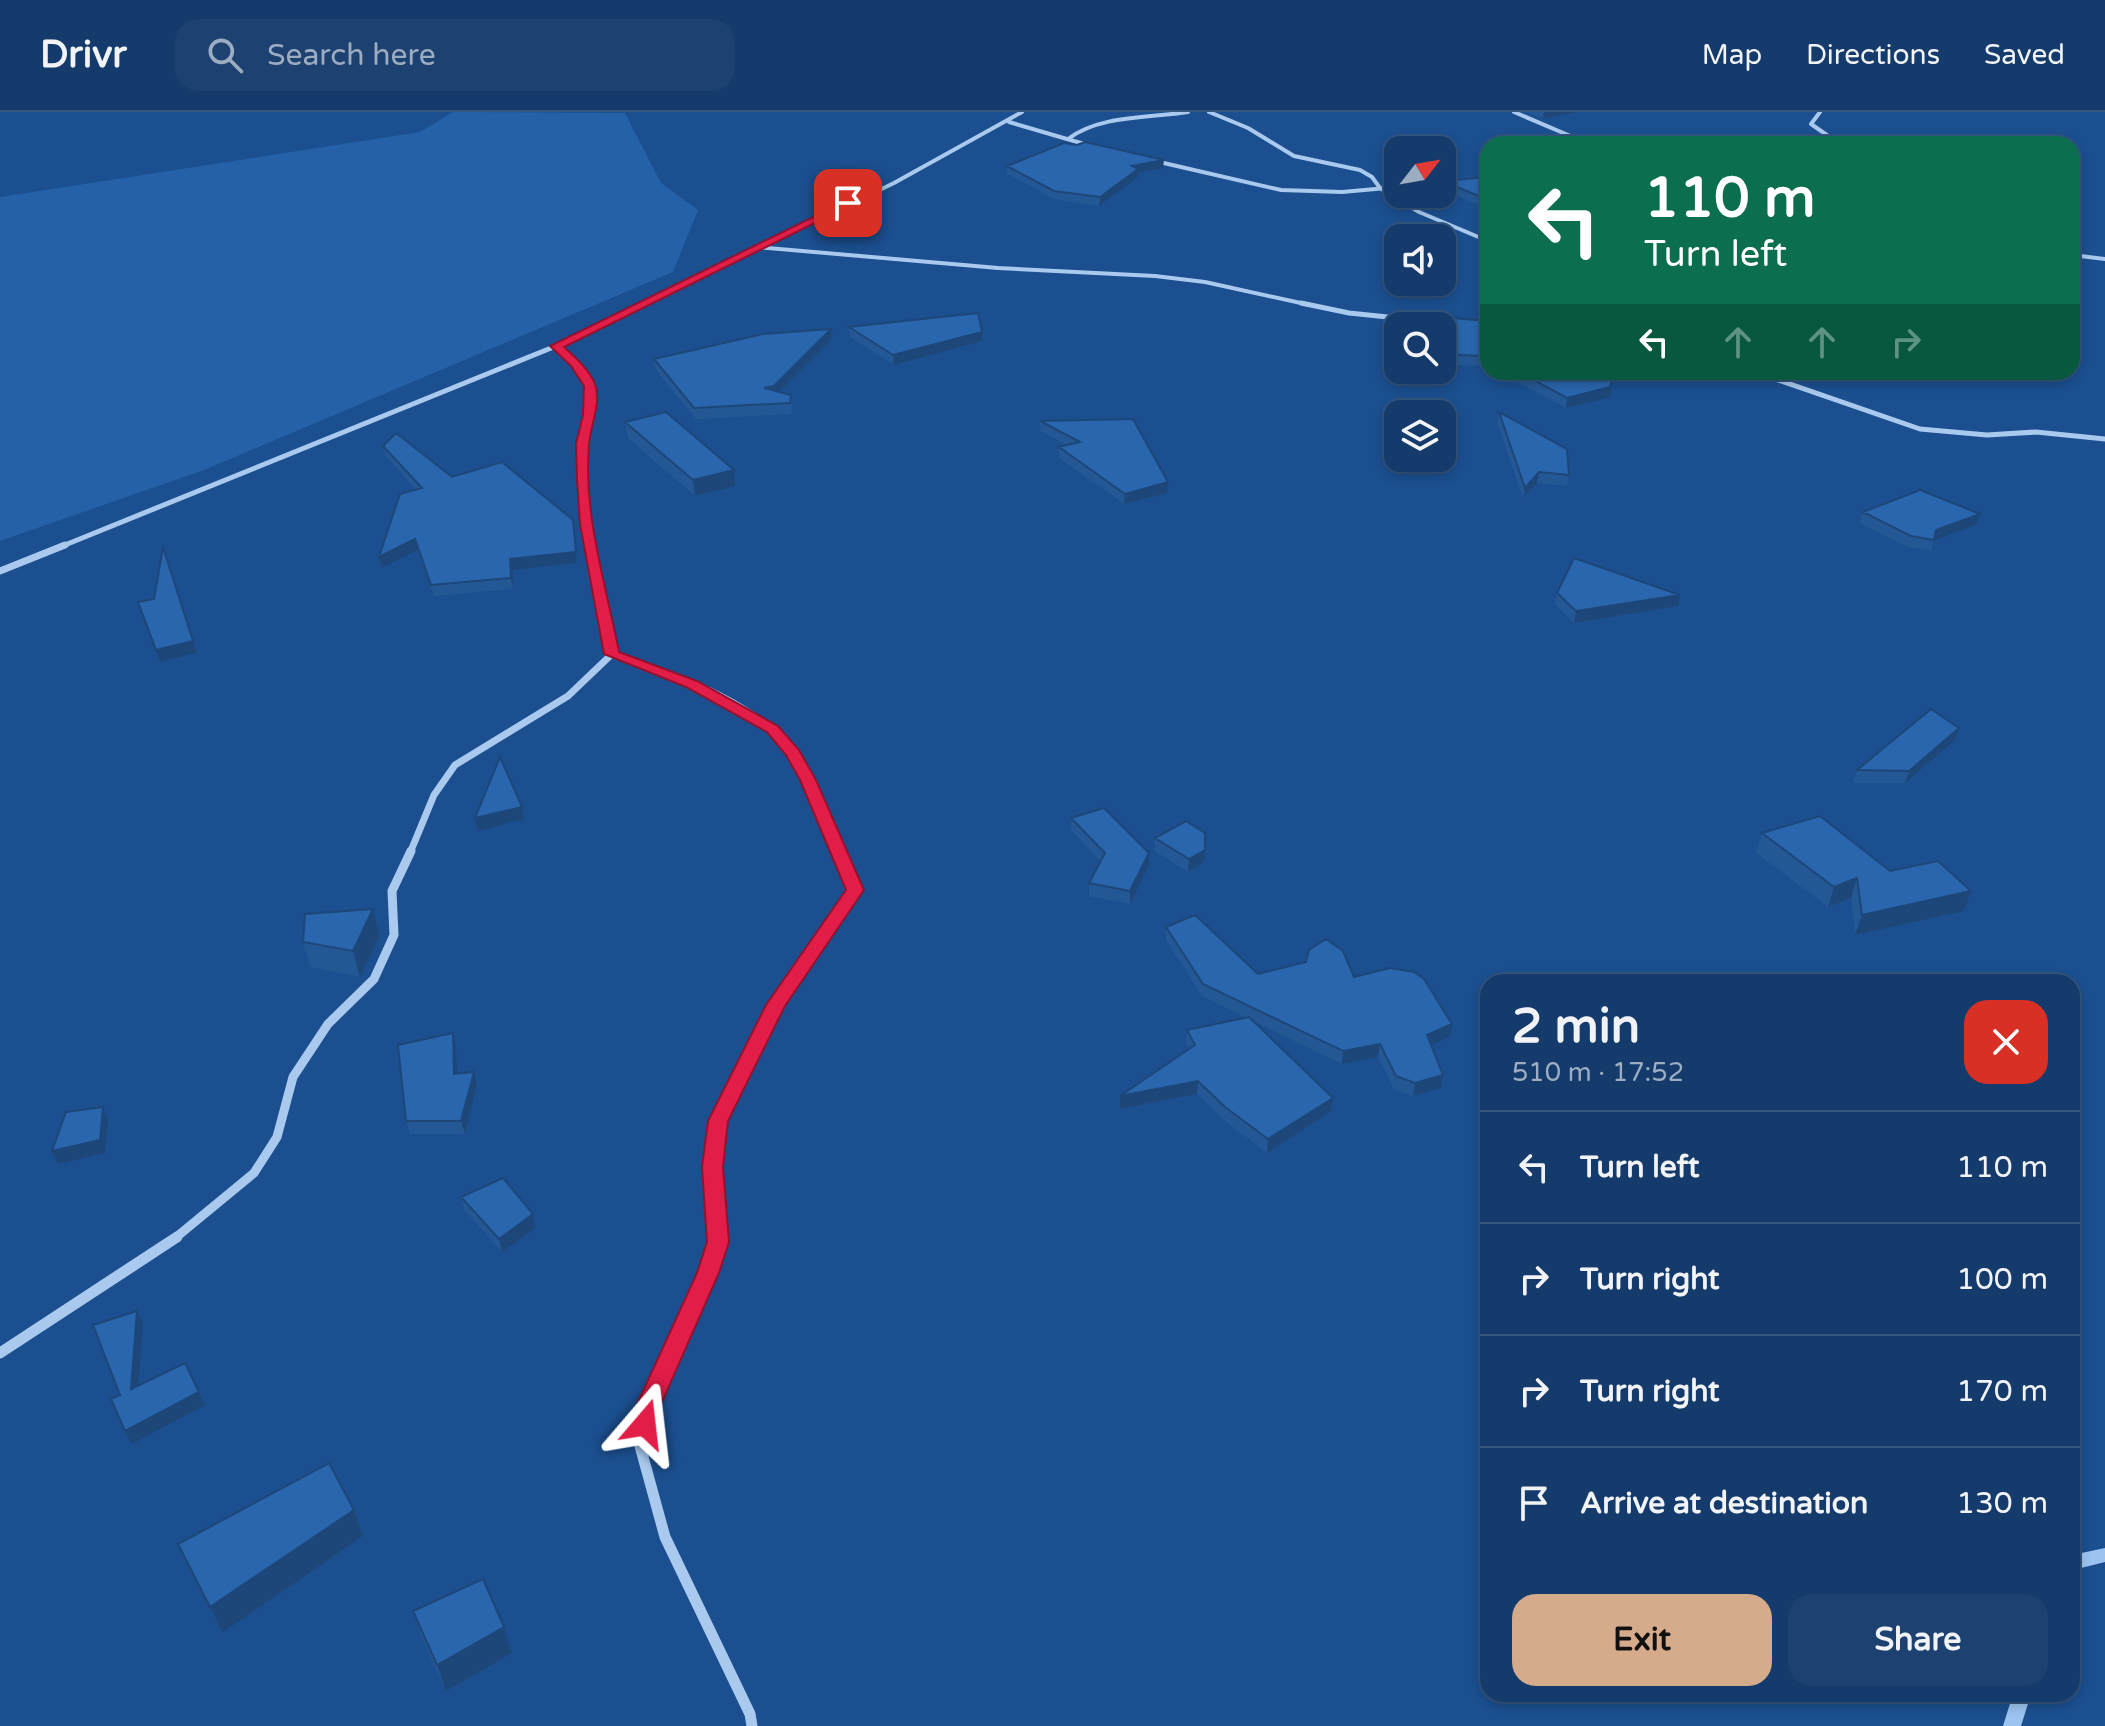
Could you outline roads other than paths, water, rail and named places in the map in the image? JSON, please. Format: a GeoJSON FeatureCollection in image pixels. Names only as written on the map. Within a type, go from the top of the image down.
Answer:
{"type":"FeatureCollection","features":[{"type":"Feature","properties":{"kind":"street"},"geometry":{"type":"LineString","coordinates":[[0,571],[59,550],[556,346],[894,183],[1022,112]]}},
{"type":"Feature","properties":{"kind":"street"},"geometry":{"type":"LineString","coordinates":[[1068,139],[1072,134],[1091,127],[1188,112]]}},
{"type":"Feature","properties":{"kind":"street"},"geometry":{"type":"LineString","coordinates":[[1209,112],[1248,128],[1294,156],[1360,170],[1372,177],[1380,188],[1429,218],[1480,238]]}},
{"type":"Feature","properties":{"kind":"street"},"geometry":{"type":"LineString","coordinates":[[1514,112],[1570,136]]}},
{"type":"Feature","properties":{"kind":"street"},"geometry":{"type":"LineString","coordinates":[[1820,112],[1811,124],[1828,136]]}},
{"type":"Feature","properties":{"kind":"street"},"geometry":{"type":"LineString","coordinates":[[1008,122],[1099,148]]}},
{"type":"Feature","properties":{"kind":"street"},"geometry":{"type":"LineString","coordinates":[[1143,158],[1281,190],[1342,192],[1384,188]]}},
{"type":"Feature","properties":{"kind":"street"},"geometry":{"type":"LineString","coordinates":[[756,247],[998,268],[1155,276],[1205,282],[1349,313],[1460,323]]}},
{"type":"Feature","properties":{"kind":"street"},"geometry":{"type":"LineString","coordinates":[[2080,256],[2105,259]]}},
{"type":"Feature","properties":{"kind":"street"},"geometry":{"type":"LineString","coordinates":[[556,346],[576,364],[590,386],[590,415],[582,444],[584,493],[612,654]]}},
{"type":"Feature","properties":{"kind":"street"},"geometry":{"type":"LineString","coordinates":[[1781,380],[1920,429],[1987,435],[2036,432],[2105,439]]}},
{"type":"Feature","properties":{"kind":"street"},"geometry":{"type":"LineString","coordinates":[[0,1353],[167,1245],[254,1173],[277,1137],[293,1077],[328,1024],[374,979],[388,953],[394,935],[392,891],[434,795],[455,765],[568,696],[612,654]]}},
{"type":"Feature","properties":{"kind":"street"},"geometry":{"type":"LineString","coordinates":[[612,654],[691,684],[773,729],[793,753],[808,780],[855,890],[776,1005],[718,1121],[713,1167],[718,1242],[708,1273],[650,1402],[640,1446],[665,1537],[750,1714],[752,1726]]}},
{"type":"Feature","properties":{"kind":"waterway"},"geometry":{"type":"LineString","coordinates":[[2080,1561],[2105,1555]]}},
{"type":"Feature","properties":{"kind":"waterway"},"geometry":{"type":"LineString","coordinates":[[2012,1726],[2020,1702]]}}]}
